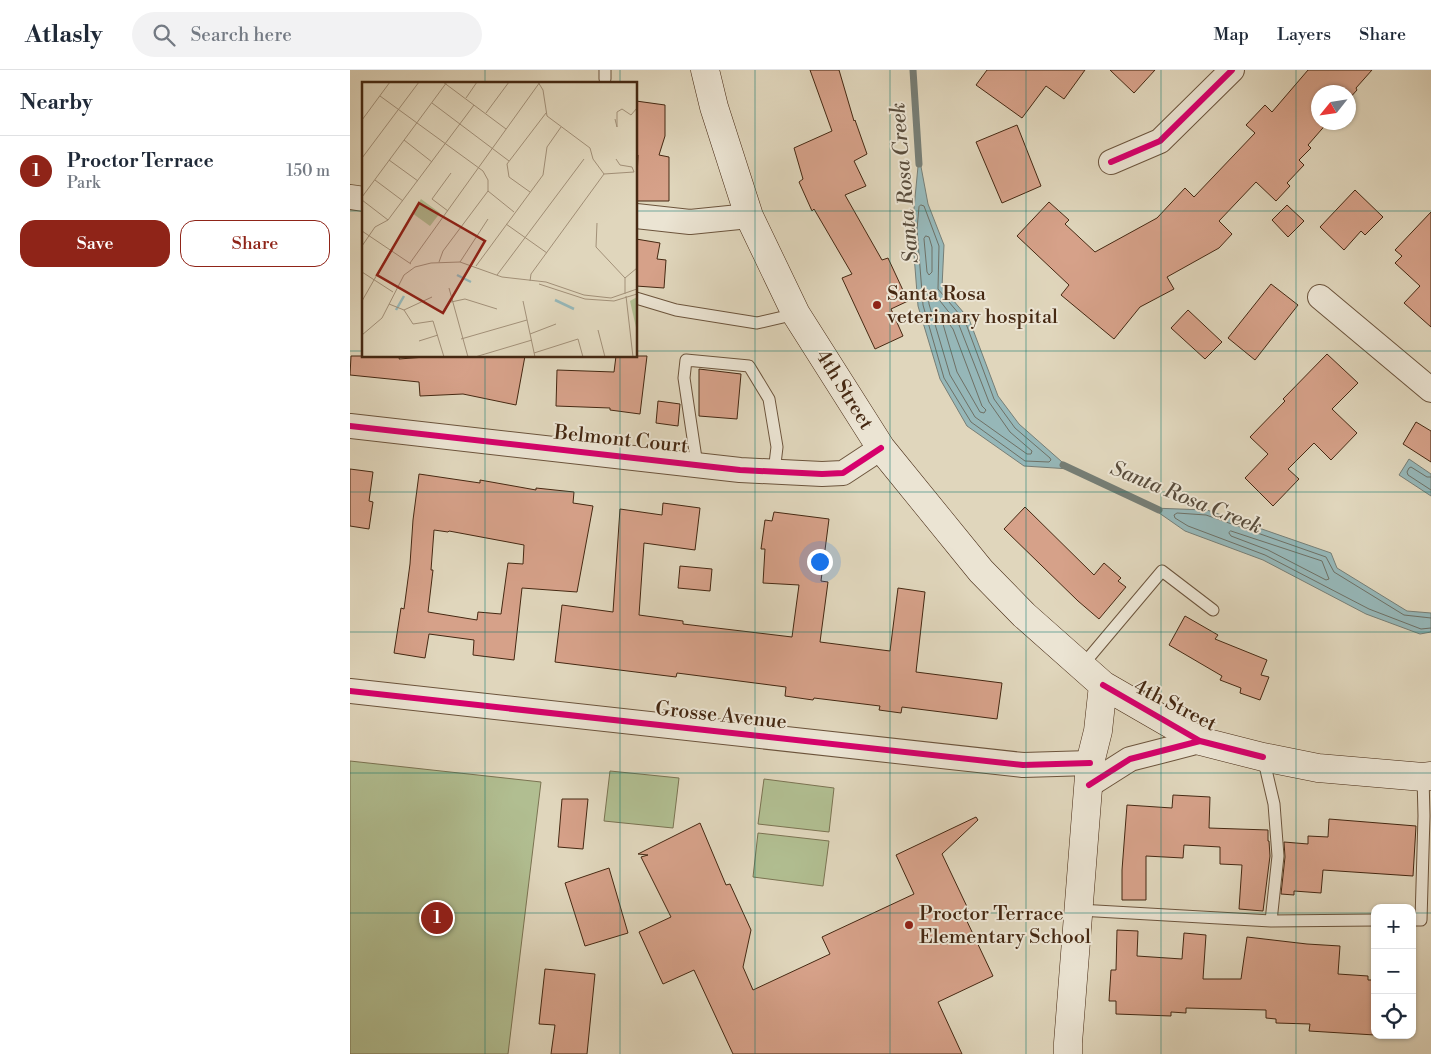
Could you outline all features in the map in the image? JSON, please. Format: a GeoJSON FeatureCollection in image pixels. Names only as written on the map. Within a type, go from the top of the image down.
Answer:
{"type":"FeatureCollection","features":[{"type":"Feature","properties":{"kind":"main road","name":"4th Street"},"geometry":{"type":"LineString","coordinates":[[705,70],[714,107],[749,216],[796,314],[881,448],[982,572],[1024,615],[1103,685],[1200,741],[1263,757],[1318,768],[1427,776]]}},
{"type":"Feature","properties":{"kind":"main road"},"geometry":{"type":"LineString","coordinates":[[1068,1054],[1089,774],[1098,731],[1103,685]]}},
{"type":"Feature","properties":{"kind":"street"},"geometry":{"type":"LineString","coordinates":[[1112,162],[1160,141],[1232,70]]}},
{"type":"Feature","properties":{"kind":"street"},"geometry":{"type":"LineString","coordinates":[[638,216],[690,222],[749,216]]}},
{"type":"Feature","properties":{"kind":"street"},"geometry":{"type":"LineString","coordinates":[[1320,297],[1431,390]]}},
{"type":"Feature","properties":{"kind":"street","name":"Belmont Court"},"geometry":{"type":"LineString","coordinates":[[350,426],[740,470],[822,474],[843,473],[881,448]]}},
{"type":"Feature","properties":{"kind":"street","name":"Grosse Avenue"},"geometry":{"type":"LineString","coordinates":[[350,691],[1024,765],[1089,774]]}},
{"type":"Feature","properties":{"kind":"street"},"geometry":{"type":"LineString","coordinates":[[1089,774],[1130,759],[1200,741]]}},
{"type":"Feature","properties":{"kind":"lane"},"geometry":{"type":"LineString","coordinates":[[638,299],[676,310],[758,323],[796,314]]}},
{"type":"Feature","properties":{"kind":"lane"},"geometry":{"type":"LineString","coordinates":[[697,465],[684,378],[686,360],[749,366],[769,399],[777,447],[774,472]]}},
{"type":"Feature","properties":{"kind":"lane"},"geometry":{"type":"LineString","coordinates":[[1081,667],[1162,572],[1213,610]]}},
{"type":"Feature","properties":{"kind":"lane"},"geometry":{"type":"LineString","coordinates":[[1263,757],[1274,804],[1278,856],[1271,921]]}},
{"type":"Feature","properties":{"kind":"lane"},"geometry":{"type":"LineString","coordinates":[[1421,920],[1427,776]]}},
{"type":"Feature","properties":{"kind":"lane"},"geometry":{"type":"LineString","coordinates":[[1079,910],[1271,921],[1371,920]]}},
{"type":"Feature","properties":{"kind":"green space"},"geometry":{"type":"Polygon","coordinates":[[[350,761],[541,782],[508,1054],[350,1054],[350,761]]]}},
{"type":"Feature","properties":{"kind":"green space"},"geometry":{"type":"Polygon","coordinates":[[[610,771],[679,778],[673,828],[604,821],[610,771]]]}},
{"type":"Feature","properties":{"kind":"green space"},"geometry":{"type":"Polygon","coordinates":[[[764,779],[834,788],[829,832],[758,824],[764,779]]]}},
{"type":"Feature","properties":{"kind":"green space"},"geometry":{"type":"Polygon","coordinates":[[[758,833],[829,841],[823,886],[753,877],[758,833]]]}},
{"type":"Feature","properties":{"kind":"water"},"geometry":{"type":"Polygon","coordinates":[[[919,156],[928,204],[944,245],[942,287],[969,319],[998,396],[1019,424],[1070,469],[1024,466],[967,426],[940,379],[918,306],[912,229],[919,156]]]}},
{"type":"Feature","properties":{"kind":"water"},"geometry":{"type":"Polygon","coordinates":[[[1409,459],[1431,474],[1431,496],[1399,475],[1409,459]]]}},
{"type":"Feature","properties":{"kind":"water"},"geometry":{"type":"Polygon","coordinates":[[[1152,508],[1207,510],[1331,553],[1337,568],[1407,611],[1431,613],[1431,632],[1420,634],[1366,614],[1263,560],[1185,531],[1152,508]]]}},
{"type":"Feature","properties":{"kind":"building"},"geometry":{"type":"Polygon","coordinates":[[[810,70],[839,70],[854,121],[867,154],[854,161],[866,186],[845,195],[882,260],[888,258],[908,301],[891,309],[903,336],[875,349],[842,278],[852,274],[814,209],[812,211],[799,182],[803,179],[794,148],[832,131],[810,70]]]}},
{"type":"Feature","properties":{"kind":"building"},"geometry":{"type":"Polygon","coordinates":[[[987,70],[1085,70],[1064,99],[1046,86],[1022,118],[976,85],[987,70]]]}},
{"type":"Feature","properties":{"kind":"building"},"geometry":{"type":"Polygon","coordinates":[[[1110,70],[1155,70],[1134,93],[1110,70]]]}},
{"type":"Feature","properties":{"kind":"building"},"geometry":{"type":"Polygon","coordinates":[[[1308,70],[1372,70],[1356,88],[1356,85],[1311,85],[1311,130],[1321,130],[1308,145],[1311,148],[1299,160],[1304,165],[1287,183],[1290,186],[1276,201],[1256,182],[1219,221],[1232,234],[1219,248],[1167,277],[1174,289],[1140,307],[1114,339],[1061,295],[1069,285],[1017,236],[1049,202],[1069,220],[1065,224],[1095,252],[1157,218],[1185,188],[1194,197],[1255,133],[1246,125],[1265,105],[1272,112],[1308,70]]]}},
{"type":"Feature","properties":{"kind":"building"},"geometry":{"type":"Polygon","coordinates":[[[638,101],[665,105],[665,136],[659,155],[669,157],[669,201],[638,201],[638,101]]]}},
{"type":"Feature","properties":{"kind":"building"},"geometry":{"type":"Polygon","coordinates":[[[1017,125],[1041,186],[1002,203],[976,142],[1017,125]]]}},
{"type":"Feature","properties":{"kind":"building"},"geometry":{"type":"Polygon","coordinates":[[[1355,190],[1383,217],[1365,235],[1361,231],[1344,250],[1320,227],[1355,190]]]}},
{"type":"Feature","properties":{"kind":"building"},"geometry":{"type":"Polygon","coordinates":[[[1287,205],[1304,221],[1288,237],[1272,220],[1287,205]]]}},
{"type":"Feature","properties":{"kind":"building"},"geometry":{"type":"Polygon","coordinates":[[[1431,212],[1431,327],[1404,303],[1420,286],[1395,263],[1402,256],[1395,250],[1431,212]]]}},
{"type":"Feature","properties":{"kind":"building"},"geometry":{"type":"Polygon","coordinates":[[[638,239],[660,243],[657,259],[666,260],[664,288],[638,286],[638,239]]]}},
{"type":"Feature","properties":{"kind":"building"},"geometry":{"type":"Polygon","coordinates":[[[1271,284],[1298,305],[1255,360],[1228,338],[1271,284]]]}},
{"type":"Feature","properties":{"kind":"building"},"geometry":{"type":"Polygon","coordinates":[[[1188,310],[1222,342],[1205,359],[1171,328],[1188,310]]]}},
{"type":"Feature","properties":{"kind":"building"},"geometry":{"type":"Polygon","coordinates":[[[1327,354],[1358,383],[1332,409],[1357,433],[1331,460],[1314,443],[1288,469],[1299,479],[1273,506],[1245,478],[1268,454],[1250,437],[1285,401],[1283,399],[1327,354]]]}},
{"type":"Feature","properties":{"kind":"building"},"geometry":{"type":"Polygon","coordinates":[[[351,356],[399,359],[525,358],[516,405],[463,394],[420,396],[419,382],[350,375],[351,356]]]}},
{"type":"Feature","properties":{"kind":"building"},"geometry":{"type":"Polygon","coordinates":[[[647,356],[640,414],[610,410],[610,408],[556,406],[557,370],[614,372],[616,358],[647,356]]]}},
{"type":"Feature","properties":{"kind":"building"},"geometry":{"type":"Polygon","coordinates":[[[699,369],[741,374],[737,419],[699,416],[699,369]]]}},
{"type":"Feature","properties":{"kind":"building"},"geometry":{"type":"Polygon","coordinates":[[[658,401],[680,404],[678,426],[656,423],[658,401]]]}},
{"type":"Feature","properties":{"kind":"building"},"geometry":{"type":"Polygon","coordinates":[[[1416,422],[1431,431],[1431,462],[1403,444],[1416,422]]]}},
{"type":"Feature","properties":{"kind":"building"},"geometry":{"type":"Polygon","coordinates":[[[350,469],[373,472],[369,501],[373,502],[369,529],[350,526],[350,469]]]}},
{"type":"Feature","properties":{"kind":"building"},"geometry":{"type":"Polygon","coordinates":[[[419,474],[480,483],[480,480],[536,490],[536,488],[574,492],[573,503],[593,506],[577,592],[522,588],[514,660],[473,655],[474,640],[429,634],[425,658],[394,653],[401,608],[404,609],[419,474]],[[434,530],[431,570],[433,570],[428,612],[477,620],[478,612],[501,614],[508,563],[523,564],[524,545],[434,530]]]}},
{"type":"Feature","properties":{"kind":"building"},"geometry":{"type":"Polygon","coordinates":[[[663,503],[700,508],[695,550],[644,543],[639,615],[683,621],[683,624],[792,637],[799,585],[763,583],[765,549],[761,549],[765,520],[772,521],[774,512],[829,519],[821,581],[828,582],[820,642],[890,651],[898,588],[925,592],[916,672],[1002,683],[997,719],[902,707],[901,713],[879,710],[880,706],[785,696],[786,687],[677,673],[676,677],[555,662],[562,605],[613,612],[620,509],[662,515],[663,503]]]}},
{"type":"Feature","properties":{"kind":"building"},"geometry":{"type":"Polygon","coordinates":[[[1025,507],[1094,575],[1104,563],[1121,578],[1118,581],[1126,587],[1099,619],[1004,529],[1025,507]]]}},
{"type":"Feature","properties":{"kind":"building"},"geometry":{"type":"Polygon","coordinates":[[[680,566],[712,569],[710,591],[678,588],[680,566]]]}},
{"type":"Feature","properties":{"kind":"building"},"geometry":{"type":"Polygon","coordinates":[[[1185,616],[1218,635],[1215,639],[1267,660],[1261,675],[1269,677],[1260,700],[1240,693],[1241,688],[1220,680],[1222,676],[1169,645],[1185,616]]]}},
{"type":"Feature","properties":{"kind":"building"},"geometry":{"type":"Polygon","coordinates":[[[1173,795],[1210,797],[1209,828],[1268,830],[1270,856],[1263,911],[1239,909],[1242,865],[1220,864],[1220,847],[1184,845],[1183,858],[1146,856],[1146,900],[1122,900],[1122,870],[1127,805],[1172,808],[1173,795]]]}},
{"type":"Feature","properties":{"kind":"building"},"geometry":{"type":"Polygon","coordinates":[[[562,799],[588,799],[583,849],[558,847],[562,799]]]}},
{"type":"Feature","properties":{"kind":"building","name":"Proctor Terrace Elementary School"},"geometry":{"type":"Polygon","coordinates":[[[976,817],[978,820],[942,854],[970,913],[964,915],[993,976],[938,1002],[962,1054],[733,1054],[694,970],[663,984],[639,932],[671,917],[641,857],[648,855],[638,854],[700,823],[726,885],[730,884],[751,930],[743,967],[753,990],[830,954],[822,937],[914,894],[896,855],[976,817]]]}},
{"type":"Feature","properties":{"kind":"building"},"geometry":{"type":"Polygon","coordinates":[[[1329,819],[1416,826],[1413,876],[1323,870],[1321,893],[1294,891],[1294,895],[1281,894],[1285,857],[1284,842],[1308,844],[1308,836],[1328,837],[1329,819]]]}},
{"type":"Feature","properties":{"kind":"building"},"geometry":{"type":"Polygon","coordinates":[[[609,868],[628,933],[585,946],[565,883],[609,868]]]}},
{"type":"Feature","properties":{"kind":"building"},"geometry":{"type":"Polygon","coordinates":[[[1117,930],[1138,931],[1137,956],[1182,959],[1184,933],[1206,935],[1203,979],[1241,979],[1247,937],[1340,946],[1338,974],[1368,976],[1368,980],[1371,980],[1371,1035],[1309,1031],[1310,1024],[1276,1023],[1276,1019],[1266,1018],[1266,1010],[1186,1008],[1186,1013],[1171,1012],[1171,1016],[1116,1014],[1116,1001],[1109,1001],[1111,970],[1116,970],[1117,930]]]}},
{"type":"Feature","properties":{"kind":"building"},"geometry":{"type":"Polygon","coordinates":[[[545,969],[595,974],[587,1054],[551,1054],[555,1025],[539,1024],[545,969]]]}},
{"type":"Feature","properties":{"kind":"waterway","name":"Santa Rosa Creek"},"geometry":{"type":"LineString","coordinates":[[913,70],[919,164]]}},
{"type":"Feature","properties":{"kind":"waterway","name":"Santa Rosa Creek"},"geometry":{"type":"LineString","coordinates":[[1063,465],[1159,510]]}},
{"type":"Feature","properties":{"kind":"cycle path"},"geometry":{"type":"LineString","coordinates":[[1111,162],[1160,141],[1232,70]]}},
{"type":"Feature","properties":{"kind":"cycle path"},"geometry":{"type":"LineString","coordinates":[[350,426],[740,470],[822,474],[843,473],[881,448]]}},
{"type":"Feature","properties":{"kind":"cycle path"},"geometry":{"type":"LineString","coordinates":[[1103,685],[1200,741],[1263,757]]}},
{"type":"Feature","properties":{"kind":"cycle path"},"geometry":{"type":"LineString","coordinates":[[350,691],[1023,765],[1090,763]]}},
{"type":"Feature","properties":{"kind":"cycle path"},"geometry":{"type":"LineString","coordinates":[[1089,785],[1130,759],[1200,741]]}},
{"type":"Feature","properties":{"kind":"place","name":"Santa Rosa veterinary hospital"},"geometry":{"type":"Point","coordinates":[877,305]}},
{"type":"Feature","properties":{"kind":"place","name":"Proctor Terrace"},"geometry":{"type":"Point","coordinates":[437,918]}},
{"type":"Feature","properties":{"kind":"place","name":"Proctor Terrace Elementary School"},"geometry":{"type":"Point","coordinates":[909,925]}}]}
